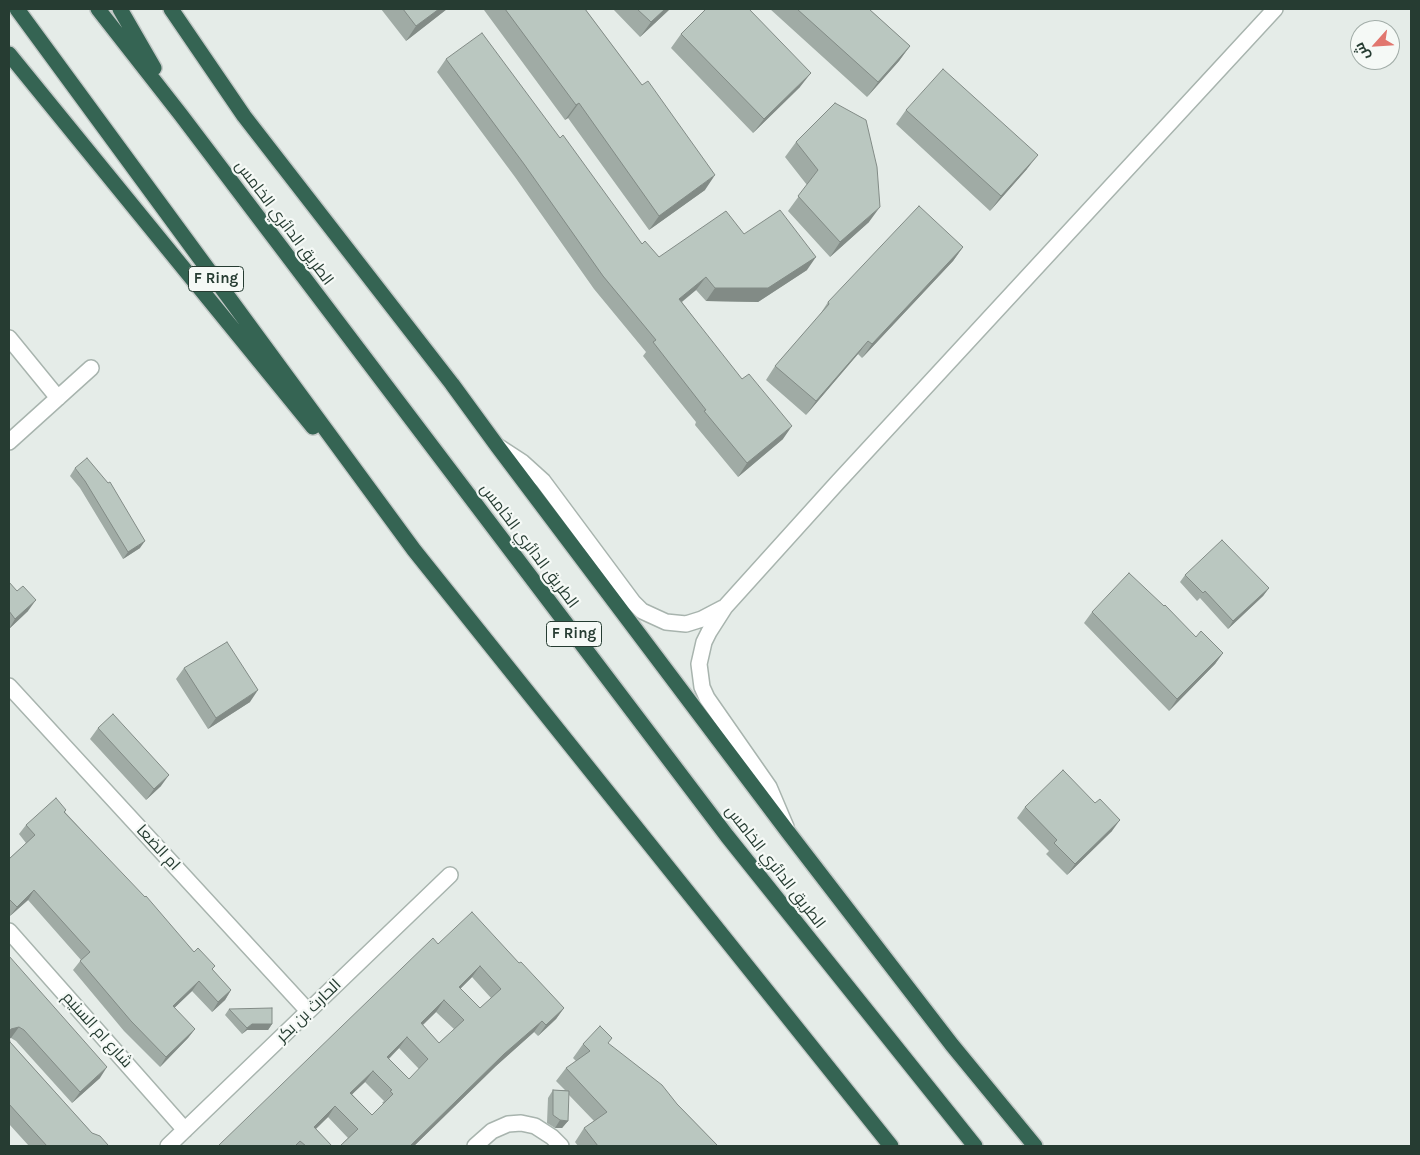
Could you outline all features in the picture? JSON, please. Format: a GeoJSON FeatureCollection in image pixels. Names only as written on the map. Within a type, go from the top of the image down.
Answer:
{"type":"FeatureCollection","features":[{"type":"Feature","properties":{"kind":"highway","name":"F Ring"},"geometry":{"type":"LineString","coordinates":[[18,9],[414,550],[891,1146]]}},
{"type":"Feature","properties":{"kind":"highway","name":"الطريق الدائري الخامس"},"geometry":{"type":"LineString","coordinates":[[98,9],[181,115],[727,836],[975,1146]]}},
{"type":"Feature","properties":{"kind":"highway"},"geometry":{"type":"LineString","coordinates":[[120,9],[181,115]]}},
{"type":"Feature","properties":{"kind":"highway"},"geometry":{"type":"LineString","coordinates":[[171,9],[244,116],[452,384],[788,832],[952,1045],[1036,1146]]}},
{"type":"Feature","properties":{"kind":"highway"},"geometry":{"type":"LineString","coordinates":[[9,54],[149,228],[414,550]]}},
{"type":"Feature","properties":{"kind":"street"},"geometry":{"type":"LineString","coordinates":[[788,832],[783,816],[769,787],[707,698],[702,687],[699,664],[700,652],[706,637],[725,607],[1018,285],[1275,9]]}},
{"type":"Feature","properties":{"kind":"street"},"geometry":{"type":"LineString","coordinates":[[9,338],[58,398]]}},
{"type":"Feature","properties":{"kind":"street"},"geometry":{"type":"LineString","coordinates":[[9,442],[91,368]]}},
{"type":"Feature","properties":{"kind":"street"},"geometry":{"type":"LineString","coordinates":[[498,447],[522,462],[543,482],[633,602],[642,611],[653,618],[666,622],[686,624],[702,620],[725,607]]}},
{"type":"Feature","properties":{"kind":"street","name":"ام الضعا"},"geometry":{"type":"LineString","coordinates":[[9,686],[308,1011]]}},
{"type":"Feature","properties":{"kind":"street","name":"الحارث بن بكر"},"geometry":{"type":"LineString","coordinates":[[168,1146],[450,875]]}},
{"type":"Feature","properties":{"kind":"street","name":"شارع ام السنيم"},"geometry":{"type":"LineString","coordinates":[[9,931],[185,1130]]}},
{"type":"Feature","properties":{"kind":"street"},"geometry":{"type":"LineString","coordinates":[[475,1146],[492,1131],[508,1124],[521,1123],[536,1126],[561,1146]]}},
{"type":"Feature","properties":{"kind":"building"},"geometry":{"type":"Polygon","coordinates":[[[403,9],[439,9],[416,26],[403,9]]]}},
{"type":"Feature","properties":{"kind":"building"},"geometry":{"type":"Polygon","coordinates":[[[505,9],[585,9],[642,85],[648,81],[715,175],[659,216],[579,103],[576,105],[505,9]]]}},
{"type":"Feature","properties":{"kind":"building"},"geometry":{"type":"Polygon","coordinates":[[[637,9],[665,9],[651,22],[637,9]]]}},
{"type":"Feature","properties":{"kind":"building"},"geometry":{"type":"Polygon","coordinates":[[[706,9],[749,9],[811,73],[764,119],[681,34],[706,9]]]}},
{"type":"Feature","properties":{"kind":"building"},"geometry":{"type":"Polygon","coordinates":[[[797,9],[869,9],[910,46],[878,82],[797,9]]]}},
{"type":"Feature","properties":{"kind":"building"},"geometry":{"type":"Polygon","coordinates":[[[482,33],[560,138],[563,135],[642,244],[645,241],[659,257],[726,211],[744,234],[780,210],[816,257],[768,288],[715,288],[706,277],[679,299],[742,379],[749,374],[792,426],[747,463],[704,411],[706,410],[653,342],[656,340],[603,276],[524,164],[446,59],[482,33]]]}},
{"type":"Feature","properties":{"kind":"building"},"geometry":{"type":"Polygon","coordinates":[[[943,69],[1038,155],[1001,196],[906,110],[943,69]]]}},
{"type":"Feature","properties":{"kind":"building"},"geometry":{"type":"Polygon","coordinates":[[[835,103],[866,120],[877,167],[880,207],[840,242],[798,196],[818,170],[796,142],[835,103]]]}},
{"type":"Feature","properties":{"kind":"building"},"geometry":{"type":"Polygon","coordinates":[[[919,206],[963,247],[872,344],[868,341],[816,401],[775,366],[829,304],[828,302],[919,206]]]}},
{"type":"Feature","properties":{"kind":"building"},"geometry":{"type":"Polygon","coordinates":[[[87,458],[108,483],[110,482],[145,541],[128,552],[85,481],[75,468],[87,458]]]}},
{"type":"Feature","properties":{"kind":"building"},"geometry":{"type":"Polygon","coordinates":[[[1222,540],[1269,588],[1233,621],[1205,591],[1203,593],[1185,575],[1222,540]]]}},
{"type":"Feature","properties":{"kind":"building"},"geometry":{"type":"Polygon","coordinates":[[[1129,573],[1165,605],[1196,637],[1201,631],[1223,653],[1177,699],[1092,612],[1129,573]]]}},
{"type":"Feature","properties":{"kind":"building"},"geometry":{"type":"Polygon","coordinates":[[[9,582],[17,591],[23,586],[36,600],[15,619],[9,611],[9,582]]]}},
{"type":"Feature","properties":{"kind":"building"},"geometry":{"type":"Polygon","coordinates":[[[227,642],[258,690],[216,718],[184,668],[227,642]]]}},
{"type":"Feature","properties":{"kind":"building"},"geometry":{"type":"Polygon","coordinates":[[[113,714],[169,775],[154,789],[98,728],[113,714]]]}},
{"type":"Feature","properties":{"kind":"building"},"geometry":{"type":"Polygon","coordinates":[[[1063,770],[1095,803],[1100,799],[1120,820],[1075,864],[1054,843],[1057,840],[1025,807],[1063,770]]]}},
{"type":"Feature","properties":{"kind":"building"},"geometry":{"type":"Polygon","coordinates":[[[56,798],[66,810],[64,812],[146,896],[194,952],[198,948],[215,966],[212,969],[231,990],[218,1002],[199,981],[173,1006],[195,1029],[166,1057],[131,1021],[80,961],[90,952],[34,890],[17,907],[9,899],[9,859],[35,835],[26,825],[56,798]]]}},
{"type":"Feature","properties":{"kind":"building"},"geometry":{"type":"Polygon","coordinates":[[[472,912],[564,1008],[546,1025],[542,1021],[504,1054],[410,1146],[340,1146],[358,1129],[335,1106],[314,1127],[332,1146],[306,1146],[300,1141],[295,1146],[218,1146],[433,938],[438,944],[472,912]],[[480,966],[459,987],[480,1008],[501,989],[480,966]],[[444,1000],[421,1023],[439,1043],[464,1020],[444,1000]],[[407,1037],[387,1057],[409,1079],[428,1059],[407,1037]],[[373,1071],[350,1093],[372,1115],[393,1094],[390,1091],[392,1090],[373,1071]]]}},
{"type":"Feature","properties":{"kind":"building"},"geometry":{"type":"Polygon","coordinates":[[[9,956],[107,1067],[80,1092],[24,1030],[19,1027],[11,1029],[9,1032],[9,956]]]}},
{"type":"Feature","properties":{"kind":"building"},"geometry":{"type":"Polygon","coordinates":[[[272,1008],[272,1024],[252,1024],[247,1028],[229,1009],[272,1008]]]}},
{"type":"Feature","properties":{"kind":"building"},"geometry":{"type":"Polygon","coordinates":[[[600,1026],[612,1038],[608,1043],[662,1085],[677,1104],[718,1146],[598,1146],[584,1128],[607,1112],[566,1068],[590,1051],[583,1044],[600,1026]]]}},
{"type":"Feature","properties":{"kind":"building"},"geometry":{"type":"Polygon","coordinates":[[[9,1037],[10,1042],[92,1133],[100,1136],[107,1146],[47,1146],[9,1104],[9,1037]]]}},
{"type":"Feature","properties":{"kind":"building"},"geometry":{"type":"Polygon","coordinates":[[[553,1090],[569,1091],[568,1121],[560,1120],[553,1115],[553,1090]]]}}]}
